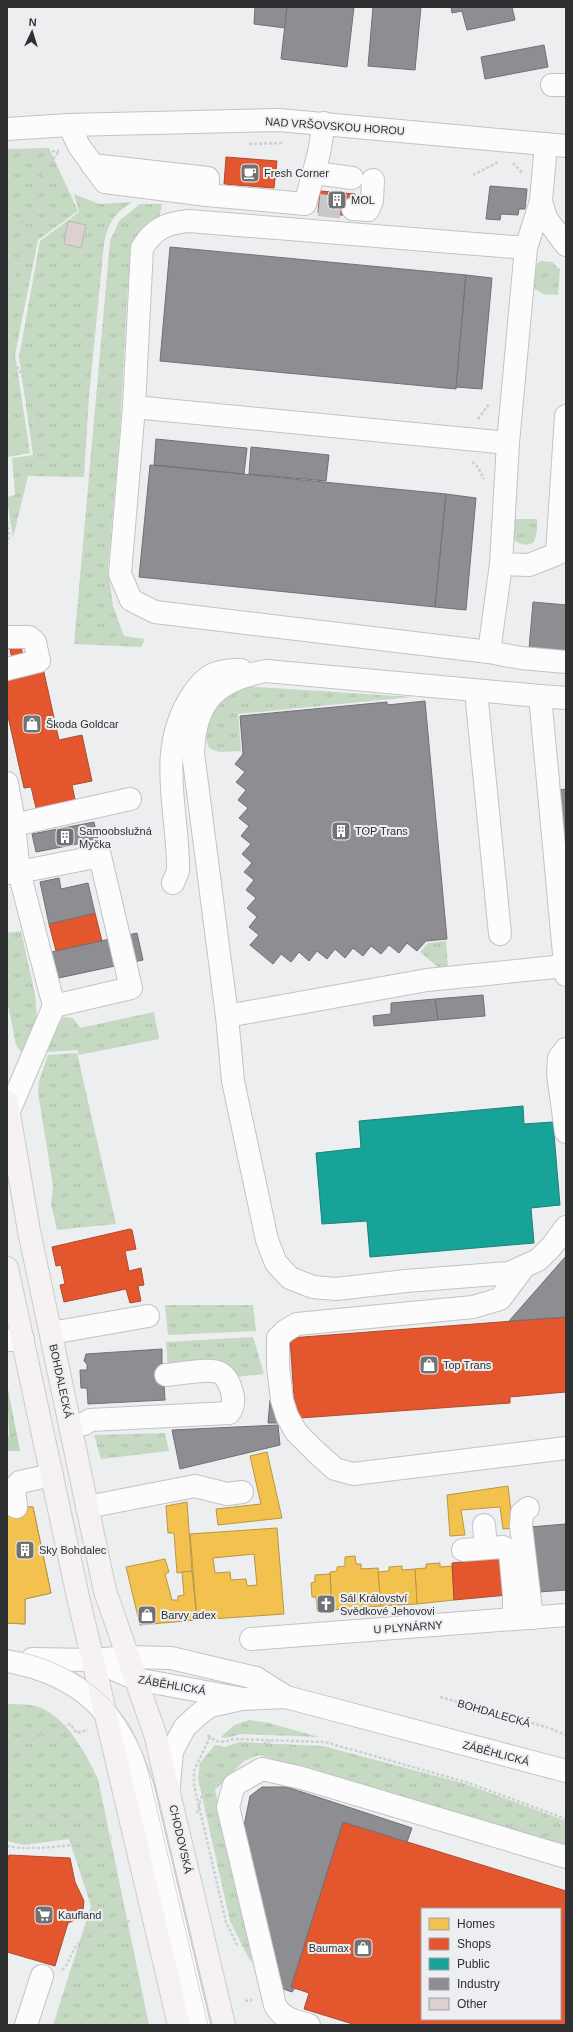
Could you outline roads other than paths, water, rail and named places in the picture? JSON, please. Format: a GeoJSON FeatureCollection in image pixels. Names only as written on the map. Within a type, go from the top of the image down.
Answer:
{"type":"FeatureCollection","features":[{"type":"Feature","properties":{"kind":"main road","name":"BOHDALECKÁ"},"geometry":{"type":"LineString","coordinates":[[8,1107],[29,1231],[105,1591],[126,1657]]}},
{"type":"Feature","properties":{"kind":"main road"},"geometry":{"type":"LineString","coordinates":[[7,1268],[15,1340],[52,1475],[93,1660],[107,1715],[176,2018]]}},
{"type":"Feature","properties":{"kind":"main road","name":"CHODOVSKÁ"},"geometry":{"type":"LineString","coordinates":[[126,1657],[136,1679],[155,1734],[169,1786],[224,2025]]}},
{"type":"Feature","properties":{"kind":"street","name":"NAD VRŠOVSKOU HOROU"},"geometry":{"type":"LineString","coordinates":[[7,129],[70,125],[279,120],[556,145]]}},
{"type":"Feature","properties":{"kind":"street"},"geometry":{"type":"LineString","coordinates":[[70,125],[69,148],[91,165],[105,182],[207,195],[312,205],[315,173],[324,123]]}},
{"type":"Feature","properties":{"kind":"street"},"geometry":{"type":"LineString","coordinates":[[489,652],[501,564],[508,443],[526,248],[541,201],[556,145]]}},
{"type":"Feature","properties":{"kind":"street"},"geometry":{"type":"LineString","coordinates":[[315,173],[352,178]]}},
{"type":"Feature","properties":{"kind":"street"},"geometry":{"type":"LineString","coordinates":[[353,209],[368,210],[372,201],[373,180]]}},
{"type":"Feature","properties":{"kind":"street"},"geometry":{"type":"LineString","coordinates":[[541,201],[546,218],[566,245]]}},
{"type":"Feature","properties":{"kind":"street"},"geometry":{"type":"LineString","coordinates":[[526,248],[189,221],[174,222],[150,235],[142,248],[134,407],[120,574],[131,600],[155,612],[489,652],[521,658],[566,662]]}},
{"type":"Feature","properties":{"kind":"street"},"geometry":{"type":"LineString","coordinates":[[134,407],[508,443]]}},
{"type":"Feature","properties":{"kind":"street"},"geometry":{"type":"LineString","coordinates":[[501,564],[528,565],[561,555],[566,416]]}},
{"type":"Feature","properties":{"kind":"street"},"geometry":{"type":"LineString","coordinates":[[7,669],[39,661],[35,642],[18,631]]}},
{"type":"Feature","properties":{"kind":"street"},"geometry":{"type":"LineString","coordinates":[[173,883],[178,871],[178,864],[171,776],[172,740],[182,710],[197,686],[215,672],[232,670],[266,672],[566,698]]}},
{"type":"Feature","properties":{"kind":"street"},"geometry":{"type":"LineString","coordinates":[[266,672],[244,675],[225,683],[209,700],[198,721],[194,738],[193,753],[227,1016],[233,1082],[267,1240],[276,1263],[290,1278],[313,1288],[336,1289],[406,1281],[508,1273],[524,1268],[538,1260],[552,1246],[566,1227]]}},
{"type":"Feature","properties":{"kind":"street"},"geometry":{"type":"LineString","coordinates":[[476,690],[500,934]]}},
{"type":"Feature","properties":{"kind":"street"},"geometry":{"type":"LineString","coordinates":[[227,1016],[427,980],[566,970],[540,696]]}},
{"type":"Feature","properties":{"kind":"street"},"geometry":{"type":"LineString","coordinates":[[7,783],[14,825],[13,872],[54,1006],[8,1107]]}},
{"type":"Feature","properties":{"kind":"street"},"geometry":{"type":"LineString","coordinates":[[14,825],[130,799]]}},
{"type":"Feature","properties":{"kind":"street"},"geometry":{"type":"LineString","coordinates":[[13,872],[100,856],[131,988],[54,1006]]}},
{"type":"Feature","properties":{"kind":"street"},"geometry":{"type":"LineString","coordinates":[[566,1049],[559,1058],[558,1074],[566,1132]]}},
{"type":"Feature","properties":{"kind":"street"},"geometry":{"type":"LineString","coordinates":[[524,1268],[500,1298],[473,1307],[297,1324],[285,1331],[278,1338],[278,1366],[282,1400],[287,1416],[296,1432],[336,1469],[353,1474],[566,1448]]}},
{"type":"Feature","properties":{"kind":"street"},"geometry":{"type":"LineString","coordinates":[[51,1333],[148,1316]]}},
{"type":"Feature","properties":{"kind":"street"},"geometry":{"type":"LineString","coordinates":[[70,1426],[84,1424],[90,1420],[229,1413],[233,1408],[232,1392],[228,1380],[218,1372],[208,1371],[166,1375]]}},
{"type":"Feature","properties":{"kind":"street"},"geometry":{"type":"LineString","coordinates":[[16,1507],[13,1482],[52,1475]]}},
{"type":"Feature","properties":{"kind":"street"},"geometry":{"type":"LineString","coordinates":[[87,1507],[195,1486],[227,1494],[242,1492]]}},
{"type":"Feature","properties":{"kind":"street"},"geometry":{"type":"LineString","coordinates":[[523,1619],[521,1526],[522,1513],[528,1508]]}},
{"type":"Feature","properties":{"kind":"street"},"geometry":{"type":"LineString","coordinates":[[484,1525],[486,1548]]}},
{"type":"Feature","properties":{"kind":"street"},"geometry":{"type":"LineString","coordinates":[[463,1550],[504,1547],[510,1552],[523,1619]]}},
{"type":"Feature","properties":{"kind":"street","name":"U PLYNÁRNY"},"geometry":{"type":"LineString","coordinates":[[251,1639],[566,1615]]}},
{"type":"Feature","properties":{"kind":"street"},"geometry":{"type":"LineString","coordinates":[[7,1656],[48,1660],[93,1660]]}},
{"type":"Feature","properties":{"kind":"street","name":"ZÁBĚHLICKÁ"},"geometry":{"type":"LineString","coordinates":[[93,1660],[126,1657],[171,1658],[256,1678],[286,1697],[566,1772]]}},
{"type":"Feature","properties":{"kind":"street","name":"ZÁBĚHLICKÁ"},"geometry":{"type":"LineString","coordinates":[[93,1660],[136,1679],[243,1699],[286,1697]]}},
{"type":"Feature","properties":{"kind":"street"},"geometry":{"type":"LineString","coordinates":[[7,1661],[39,1668],[68,1681],[93,1700],[107,1715],[115,1724],[130,1750],[142,1788],[199,2025]]}},
{"type":"Feature","properties":{"kind":"street"},"geometry":{"type":"LineString","coordinates":[[169,1786],[172,1751],[185,1727],[210,1706],[243,1699]]}},
{"type":"Feature","properties":{"kind":"street"},"geometry":{"type":"LineString","coordinates":[[309,2025],[286,2018],[281,2015],[274,2005],[228,1807],[234,1785],[262,1769],[302,1778],[566,1857]]}},
{"type":"Feature","properties":{"kind":"street"},"geometry":{"type":"LineString","coordinates":[[26,2025],[51,1974]]}},
{"type":"Feature","properties":{"kind":"tunnel"},"geometry":{"type":"LineString","coordinates":[[319,205],[353,209]]}},
{"type":"Feature","properties":{"kind":"tram line"},"geometry":{"type":"LineString","coordinates":[[7,1650],[42,1658],[75,1674],[91,1684],[105,1696],[128,1723],[140,1746],[148,1771],[208,2025]]}},
{"type":"Feature","properties":{"kind":"place","name":"Fresh Corner"},"geometry":{"type":"Point","coordinates":[250,173]}},
{"type":"Feature","properties":{"kind":"place","name":"MOL"},"geometry":{"type":"Point","coordinates":[337,200]}},
{"type":"Feature","properties":{"kind":"place","name":"Škoda Goldcar"},"geometry":{"type":"Point","coordinates":[32,724]}},
{"type":"Feature","properties":{"kind":"place","name":"TOP Trans"},"geometry":{"type":"Point","coordinates":[341,831]}},
{"type":"Feature","properties":{"kind":"place","name":"Samoobslužná Myčka"},"geometry":{"type":"Point","coordinates":[65,837]}},
{"type":"Feature","properties":{"kind":"place","name":"Top Trans"},"geometry":{"type":"Point","coordinates":[429,1365]}},
{"type":"Feature","properties":{"kind":"place","name":"Sky Bohdalec"},"geometry":{"type":"Point","coordinates":[25,1550]}},
{"type":"Feature","properties":{"kind":"place","name":"Sál Království Svědkové Jehovovi"},"geometry":{"type":"Point","coordinates":[326,1604]}},
{"type":"Feature","properties":{"kind":"place","name":"Barvy adex"},"geometry":{"type":"Point","coordinates":[147,1615]}},
{"type":"Feature","properties":{"kind":"place","name":"Kaufland"},"geometry":{"type":"Point","coordinates":[44,1915]}},
{"type":"Feature","properties":{"kind":"place","name":"Baumax"},"geometry":{"type":"Point","coordinates":[363,1948]}}]}
